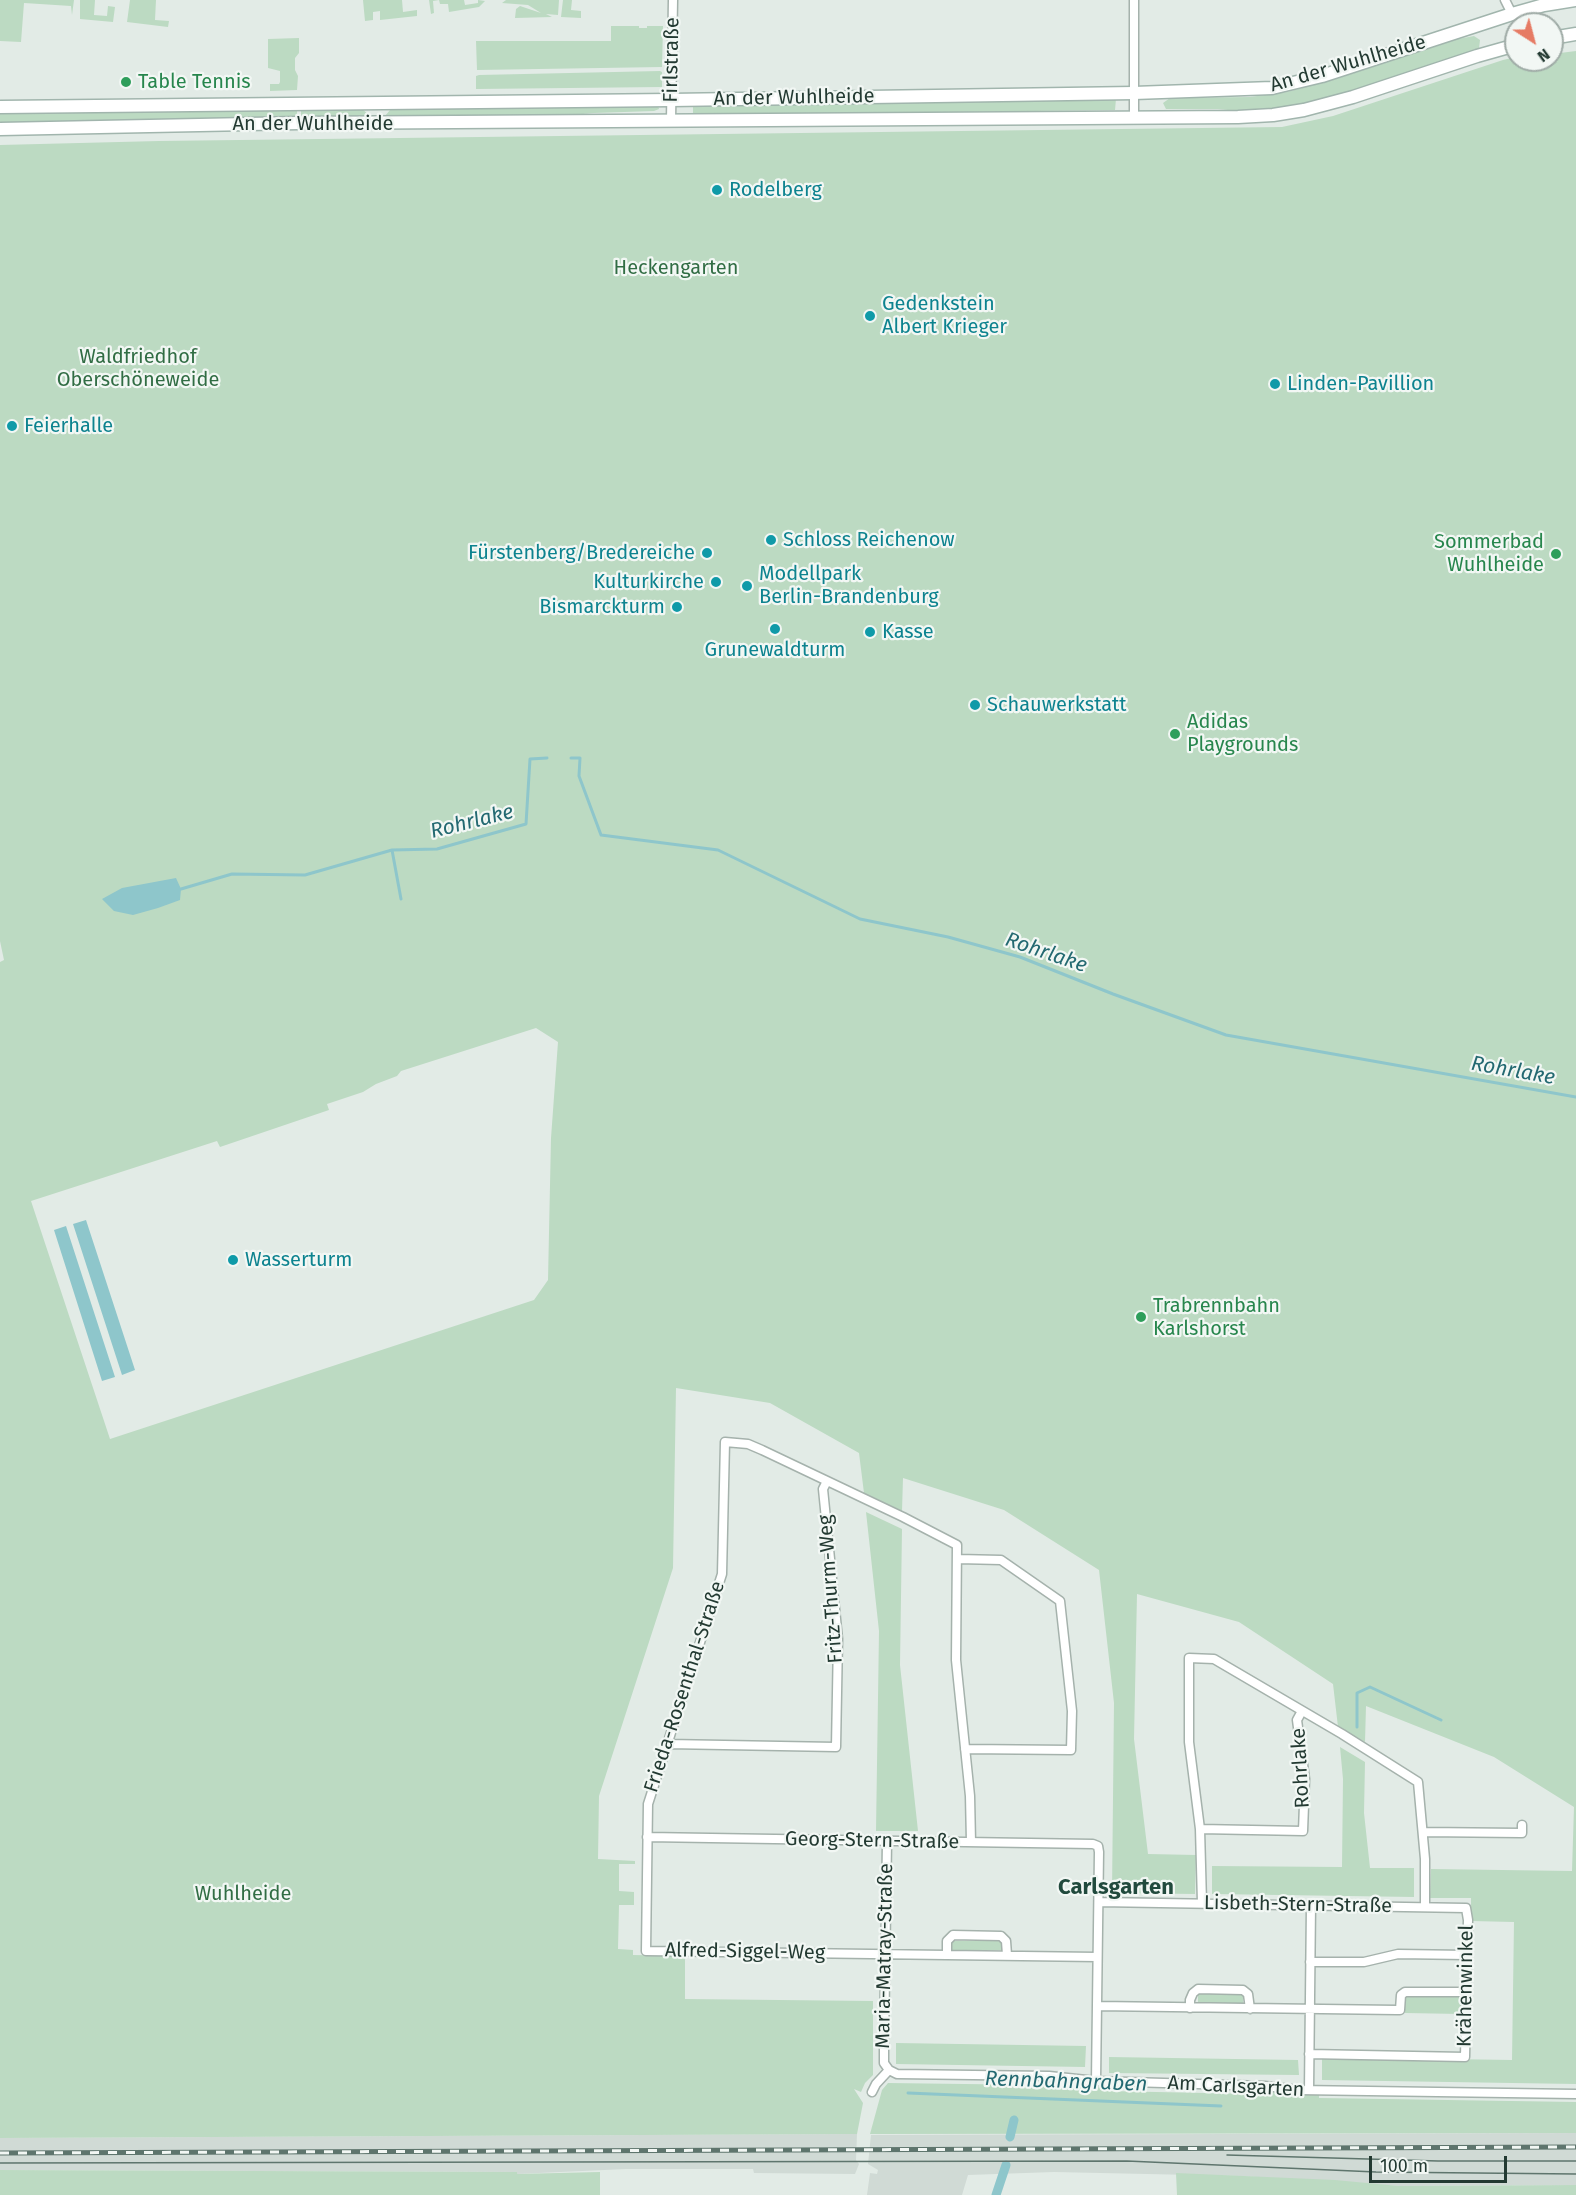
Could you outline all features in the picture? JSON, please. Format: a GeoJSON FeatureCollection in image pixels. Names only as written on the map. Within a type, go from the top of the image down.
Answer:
{"type":"FeatureCollection","features":[{"type":"Feature","properties":{"kind":"main road","name":"An der Wuhlheide"},"geometry":{"type":"LineString","coordinates":[[1519,12],[1575,0]]}},
{"type":"Feature","properties":{"kind":"main road","name":"An der Wuhlheide"},"geometry":{"type":"LineString","coordinates":[[0,107],[671,100],[1134,93],[1272,88],[1322,76],[1504,17]]}},
{"type":"Feature","properties":{"kind":"main road","name":"An der Wuhlheide"},"geometry":{"type":"LineString","coordinates":[[0,129],[296,123],[1238,117],[1304,110],[1353,97],[1504,48]]}},
{"type":"Feature","properties":{"kind":"street","name":"Firlstraße"},"geometry":{"type":"LineString","coordinates":[[671,120],[673,0]]}},
{"type":"Feature","properties":{"kind":"street"},"geometry":{"type":"LineString","coordinates":[[1134,0],[1134,118]]}},
{"type":"Feature","properties":{"kind":"street","name":"Frieda-Rosenthal-Straße"},"geometry":{"type":"LineString","coordinates":[[647,1837],[648,1804],[722,1574],[725,1442],[748,1444],[954,1543],[958,1549],[958,1559]]}},
{"type":"Feature","properties":{"kind":"street","name":"Fritz-Thurm-Weg"},"geometry":{"type":"LineString","coordinates":[[668,1744],[836,1747],[838,1639],[823,1489],[827,1481]]}},
{"type":"Feature","properties":{"kind":"street"},"geometry":{"type":"LineString","coordinates":[[965,1749],[1071,1750],[1072,1711],[1060,1601],[1001,1560],[958,1559],[956,1660],[965,1749],[970,1796],[971,1842]]}},
{"type":"Feature","properties":{"kind":"street"},"geometry":{"type":"LineString","coordinates":[[1202,1903],[1200,1829],[1189,1742],[1189,1658],[1214,1659],[1418,1782],[1425,1859],[1425,1907]]}},
{"type":"Feature","properties":{"kind":"street","name":"Rohrlake"},"geometry":{"type":"LineString","coordinates":[[1200,1829],[1304,1831],[1305,1779],[1297,1720],[1302,1712]]}},
{"type":"Feature","properties":{"kind":"street"},"geometry":{"type":"LineString","coordinates":[[1423,1832],[1522,1833],[1522,1825]]}},
{"type":"Feature","properties":{"kind":"street","name":"Georg-Stern-Straße"},"geometry":{"type":"LineString","coordinates":[[647,1837],[1090,1844],[1098,1846],[1099,1852],[1098,1902]]}},
{"type":"Feature","properties":{"kind":"street","name":"Alfred-Siggel-Weg"},"geometry":{"type":"LineString","coordinates":[[647,1837],[646,1951],[885,1953]]}},
{"type":"Feature","properties":{"kind":"street","name":"Maria-Matray-Straße"},"geometry":{"type":"LineString","coordinates":[[887,1841],[884,2063],[889,2070]]}},
{"type":"Feature","properties":{"kind":"street"},"geometry":{"type":"LineString","coordinates":[[1096,2081],[1098,1902]]}},
{"type":"Feature","properties":{"kind":"street","name":"Lisbeth-Stern-Straße"},"geometry":{"type":"LineString","coordinates":[[1098,1902],[1425,1907]]}},
{"type":"Feature","properties":{"kind":"street"},"geometry":{"type":"LineString","coordinates":[[1309,2090],[1311,1905]]}},
{"type":"Feature","properties":{"kind":"street","name":"Krähenwinkel"},"geometry":{"type":"LineString","coordinates":[[1309,2054],[1466,2057],[1466,1908],[1425,1907]]}},
{"type":"Feature","properties":{"kind":"street"},"geometry":{"type":"LineString","coordinates":[[947,1954],[947,1941],[953,1935],[1001,1936],[1006,1941],[1007,1955]]}},
{"type":"Feature","properties":{"kind":"street"},"geometry":{"type":"LineString","coordinates":[[885,1953],[1097,1957]]}},
{"type":"Feature","properties":{"kind":"street"},"geometry":{"type":"LineString","coordinates":[[1310,1962],[1364,1962],[1398,1954],[1467,1955]]}},
{"type":"Feature","properties":{"kind":"street"},"geometry":{"type":"LineString","coordinates":[[1190,2008],[1192,1993],[1198,1989],[1243,1990],[1248,1994],[1250,2009]]}},
{"type":"Feature","properties":{"kind":"street"},"geometry":{"type":"LineString","coordinates":[[1097,2006],[1397,2010],[1401,2007],[1401,1995],[1405,1992],[1466,1992]]}},
{"type":"Feature","properties":{"kind":"street"},"geometry":{"type":"LineString","coordinates":[[872,2092],[889,2070]]}},
{"type":"Feature","properties":{"kind":"street","name":"Am Carlsgarten"},"geometry":{"type":"LineString","coordinates":[[889,2070],[897,2074],[1049,2076],[1096,2081],[1309,2090],[1576,2094]]}},
{"type":"Feature","properties":{"kind":"shaded area"},"geometry":{"type":"Polygon","coordinates":[[[1576,2133],[1576,2185],[1399,2186],[1240,2176],[1054,2172],[968,2175],[962,2195],[867,2195],[870,2173],[877,2174],[878,2170],[868,2164],[871,2135],[1576,2133]]]}},
{"type":"Feature","properties":{"kind":"shaded area"},"geometry":{"type":"Polygon","coordinates":[[[857,2134],[856,2160],[859,2164],[855,2174],[754,2173],[753,2169],[626,2169],[517,2174],[516,2172],[0,2170],[0,2138],[857,2134]]]}},
{"type":"Feature","properties":{"kind":"green space"},"geometry":{"type":"Polygon","coordinates":[[[0,0],[74,0],[72,15],[71,6],[24,3],[21,42],[0,41],[0,0]]]}},
{"type":"Feature","properties":{"kind":"green space"},"geometry":{"type":"Polygon","coordinates":[[[80,0],[95,0],[94,15],[107,16],[108,6],[115,7],[113,22],[80,19],[80,0]]]}},
{"type":"Feature","properties":{"kind":"green space"},"geometry":{"type":"Polygon","coordinates":[[[130,0],[156,0],[155,20],[169,21],[168,27],[127,22],[130,0]]]}},
{"type":"Feature","properties":{"kind":"green space"},"geometry":{"type":"Polygon","coordinates":[[[363,0],[402,0],[403,12],[417,10],[417,16],[380,20],[380,11],[373,12],[373,20],[365,21],[363,0]]]}},
{"type":"Feature","properties":{"kind":"green space"},"geometry":{"type":"Polygon","coordinates":[[[429,0],[439,0],[433,1],[434,13],[431,14],[429,0]]]}},
{"type":"Feature","properties":{"kind":"green space"},"geometry":{"type":"Polygon","coordinates":[[[439,0],[464,0],[465,5],[478,3],[478,0],[485,1],[479,7],[449,12],[448,4],[440,4],[439,0]]]}},
{"type":"Feature","properties":{"kind":"green space"},"geometry":{"type":"Polygon","coordinates":[[[506,0],[559,0],[558,15],[546,14],[552,17],[515,18],[516,9],[520,6],[541,13],[528,5],[502,3],[506,0]]]}},
{"type":"Feature","properties":{"kind":"green space"},"geometry":{"type":"Polygon","coordinates":[[[563,0],[572,0],[571,10],[581,11],[581,18],[561,17],[563,0]]]}},
{"type":"Feature","properties":{"kind":"green space"},"geometry":{"type":"Polygon","coordinates":[[[611,26],[647,28],[647,26],[663,26],[662,67],[477,70],[476,41],[611,41],[611,26]]]}},
{"type":"Feature","properties":{"kind":"green space"},"geometry":{"type":"Polygon","coordinates":[[[1474,36],[1480,40],[1479,48],[1395,79],[1301,106],[1247,112],[1218,109],[1166,109],[1163,103],[1170,98],[1250,97],[1287,92],[1474,36]]]}},
{"type":"Feature","properties":{"kind":"green space"},"geometry":{"type":"Polygon","coordinates":[[[299,38],[299,53],[295,58],[295,70],[298,76],[297,90],[270,91],[270,84],[280,82],[280,71],[268,68],[268,39],[299,38]]]}},
{"type":"Feature","properties":{"kind":"green space"},"geometry":{"type":"Polygon","coordinates":[[[1576,51],[1576,2084],[1322,2080],[1322,2057],[1512,2060],[1514,1922],[1471,1921],[1471,1898],[1430,1898],[1431,1869],[1572,1871],[1574,1807],[1494,1757],[1366,1706],[1365,1742],[1338,1727],[1333,1684],[1239,1622],[1137,1594],[1134,1739],[1148,1854],[1196,1855],[1195,1894],[1112,1893],[1114,1703],[1099,1570],[1004,1510],[903,1478],[902,1511],[864,1493],[859,1453],[770,1403],[676,1388],[673,1568],[599,1796],[598,1859],[635,1861],[635,1864],[619,1864],[619,1891],[634,1892],[634,1905],[619,1905],[618,1949],[633,1950],[633,1955],[685,1956],[685,1999],[873,2001],[873,2075],[865,2083],[861,2092],[854,2089],[863,2103],[857,2134],[0,2138],[0,962],[4,960],[0,941],[0,145],[1282,127],[1333,116],[1503,60],[1504,72],[1564,72],[1564,52],[1576,51]],[[536,1028],[401,1071],[397,1076],[363,1092],[327,1104],[329,1110],[220,1147],[217,1141],[31,1201],[110,1439],[534,1300],[548,1280],[551,1138],[558,1042],[536,1028]]]}},
{"type":"Feature","properties":{"kind":"green space"},"geometry":{"type":"Polygon","coordinates":[[[662,72],[662,87],[476,89],[476,76],[479,75],[662,72]]]}},
{"type":"Feature","properties":{"kind":"green space"},"geometry":{"type":"Polygon","coordinates":[[[1116,99],[1115,110],[693,115],[693,105],[1116,99]]]}},
{"type":"Feature","properties":{"kind":"green space"},"geometry":{"type":"Polygon","coordinates":[[[658,105],[659,109],[654,111],[551,117],[386,118],[385,116],[393,109],[658,105]]]}},
{"type":"Feature","properties":{"kind":"green space"},"geometry":{"type":"Polygon","coordinates":[[[297,109],[297,120],[0,124],[0,113],[297,109]]]}},
{"type":"Feature","properties":{"kind":"green space"},"geometry":{"type":"Polygon","coordinates":[[[362,109],[368,114],[366,119],[301,120],[301,110],[362,109]]]}},
{"type":"Feature","properties":{"kind":"green space"},"geometry":{"type":"Polygon","coordinates":[[[866,1512],[902,1529],[900,1665],[918,1831],[876,1831],[879,1631],[866,1512]]]}},
{"type":"Feature","properties":{"kind":"green space"},"geometry":{"type":"Polygon","coordinates":[[[1340,1747],[1365,1762],[1364,1813],[1370,1868],[1414,1868],[1414,1897],[1212,1894],[1212,1866],[1342,1867],[1343,1779],[1340,1747]]]}},
{"type":"Feature","properties":{"kind":"green space"},"geometry":{"type":"Polygon","coordinates":[[[951,1941],[1003,1941],[1003,1950],[951,1950],[951,1941]]]}},
{"type":"Feature","properties":{"kind":"green space"},"geometry":{"type":"Polygon","coordinates":[[[1198,1992],[1243,1993],[1243,2005],[1198,2004],[1198,1992]]]}},
{"type":"Feature","properties":{"kind":"green space"},"geometry":{"type":"Polygon","coordinates":[[[1405,1996],[1461,1996],[1461,2014],[1405,2013],[1405,1996]]]}},
{"type":"Feature","properties":{"kind":"green space"},"geometry":{"type":"Polygon","coordinates":[[[896,2043],[1086,2046],[1085,2067],[896,2064],[896,2043]]]}},
{"type":"Feature","properties":{"kind":"green space"},"geometry":{"type":"Polygon","coordinates":[[[1109,2057],[1298,2060],[1299,2075],[1109,2073],[1109,2057]]]}},
{"type":"Feature","properties":{"kind":"green space"},"geometry":{"type":"Polygon","coordinates":[[[1043,2081],[1073,2087],[1107,2087],[1107,2091],[1255,2094],[1257,2089],[1283,2094],[1319,2094],[1319,2098],[1576,2102],[1576,2133],[870,2134],[882,2090],[888,2083],[1041,2085],[1043,2081]]]}},
{"type":"Feature","properties":{"kind":"green space"},"geometry":{"type":"Polygon","coordinates":[[[0,2170],[517,2172],[517,2174],[600,2172],[600,2195],[0,2195],[0,2170]]]}},
{"type":"Feature","properties":{"kind":"green space"},"geometry":{"type":"Polygon","coordinates":[[[1176,2173],[1335,2180],[1399,2186],[1576,2185],[1576,2195],[1177,2195],[1176,2173]]]}},
{"type":"Feature","properties":{"kind":"water"},"geometry":{"type":"Polygon","coordinates":[[[176,878],[181,889],[180,900],[158,908],[133,915],[114,911],[102,899],[122,888],[176,878]]]}},
{"type":"Feature","properties":{"kind":"water"},"geometry":{"type":"Polygon","coordinates":[[[86,1220],[135,1370],[122,1375],[73,1224],[86,1220]]]}},
{"type":"Feature","properties":{"kind":"water"},"geometry":{"type":"Polygon","coordinates":[[[66,1226],[115,1377],[102,1381],[54,1230],[66,1226]]]}},
{"type":"Feature","properties":{"kind":"waterway","name":"Rohrlake"},"geometry":{"type":"LineString","coordinates":[[401,899],[392,850],[437,849],[526,824],[530,759],[547,758]]}},
{"type":"Feature","properties":{"kind":"waterway","name":"Rohrlake"},"geometry":{"type":"LineString","coordinates":[[571,758],[580,758],[579,776],[601,835],[718,850],[860,919],[948,937],[1020,957],[1226,1035],[1576,1097]]}},
{"type":"Feature","properties":{"kind":"waterway"},"geometry":{"type":"LineString","coordinates":[[181,889],[232,874],[305,875],[392,850]]}},
{"type":"Feature","properties":{"kind":"waterway"},"geometry":{"type":"LineString","coordinates":[[1357,1727],[1357,1693],[1370,1687],[1441,1720]]}},
{"type":"Feature","properties":{"kind":"waterway","name":"Rennbahngraben"},"geometry":{"type":"LineString","coordinates":[[908,2093],[1221,2106]]}},
{"type":"Feature","properties":{"kind":"waterway","name":"Rennbahngraben"},"geometry":{"type":"LineString","coordinates":[[1010,2137],[1014,2120]]}},
{"type":"Feature","properties":{"kind":"waterway","name":"Rennbahngraben"},"geometry":{"type":"LineString","coordinates":[[996,2195],[1006,2165]]}},
{"type":"Feature","properties":{"kind":"tram line"},"geometry":{"type":"LineString","coordinates":[[1227,2155],[1438,2161],[1576,2161]]}},
{"type":"Feature","properties":{"kind":"tram line"},"geometry":{"type":"LineString","coordinates":[[0,2163],[1127,2161],[1376,2172],[1576,2174]]}},
{"type":"Feature","properties":{"kind":"railway"},"geometry":{"type":"LineString","coordinates":[[0,2153],[1576,2147]]}},
{"type":"Feature","properties":{"kind":"place","name":"Table Tennis"},"geometry":{"type":"Point","coordinates":[126,82]}},
{"type":"Feature","properties":{"kind":"place","name":"Rodelberg"},"geometry":{"type":"Point","coordinates":[717,190]}},
{"type":"Feature","properties":{"kind":"place","name":"Gedenkstein Albert Krieger"},"geometry":{"type":"Point","coordinates":[870,316]}},
{"type":"Feature","properties":{"kind":"place","name":"Linden-Pavillion"},"geometry":{"type":"Point","coordinates":[1275,384]}},
{"type":"Feature","properties":{"kind":"place","name":"Feierhalle"},"geometry":{"type":"Point","coordinates":[12,426]}},
{"type":"Feature","properties":{"kind":"place","name":"Schloss Reichenow"},"geometry":{"type":"Point","coordinates":[771,540]}},
{"type":"Feature","properties":{"kind":"place","name":"Fürstenberg/Bredereiche"},"geometry":{"type":"Point","coordinates":[707,553]}},
{"type":"Feature","properties":{"kind":"place","name":"Sommerbad Wuhlheide"},"geometry":{"type":"Point","coordinates":[1556,554]}},
{"type":"Feature","properties":{"kind":"place","name":"Kulturkirche"},"geometry":{"type":"Point","coordinates":[716,582]}},
{"type":"Feature","properties":{"kind":"place","name":"Modellpark Berlin-Brandenburg"},"geometry":{"type":"Point","coordinates":[747,586]}},
{"type":"Feature","properties":{"kind":"place","name":"Bismarckturm"},"geometry":{"type":"Point","coordinates":[677,607]}},
{"type":"Feature","properties":{"kind":"place","name":"Grunewaldturm"},"geometry":{"type":"Point","coordinates":[775,629]}},
{"type":"Feature","properties":{"kind":"place","name":"Kasse"},"geometry":{"type":"Point","coordinates":[870,632]}},
{"type":"Feature","properties":{"kind":"place","name":"Schauwerkstatt"},"geometry":{"type":"Point","coordinates":[975,705]}},
{"type":"Feature","properties":{"kind":"place","name":"Adidas Playgrounds"},"geometry":{"type":"Point","coordinates":[1175,734]}},
{"type":"Feature","properties":{"kind":"place","name":"Wasserturm"},"geometry":{"type":"Point","coordinates":[233,1260]}},
{"type":"Feature","properties":{"kind":"place","name":"Trabrennbahn Karlshorst"},"geometry":{"type":"Point","coordinates":[1141,1317]}},
{"type":"Feature","properties":{"kind":"district","name":"Carlsgarten"},"geometry":{"type":"Point","coordinates":[1116,1888]}},
{"type":"Feature","properties":{"kind":"park label","name":"Heckengarten"},"geometry":{"type":"Point","coordinates":[676,268]}},
{"type":"Feature","properties":{"kind":"park label","name":"Waldfriedhof Oberschöneweide"},"geometry":{"type":"Point","coordinates":[138,368]}},
{"type":"Feature","properties":{"kind":"park label","name":"Wuhlheide"},"geometry":{"type":"Point","coordinates":[243,1894]}}]}
